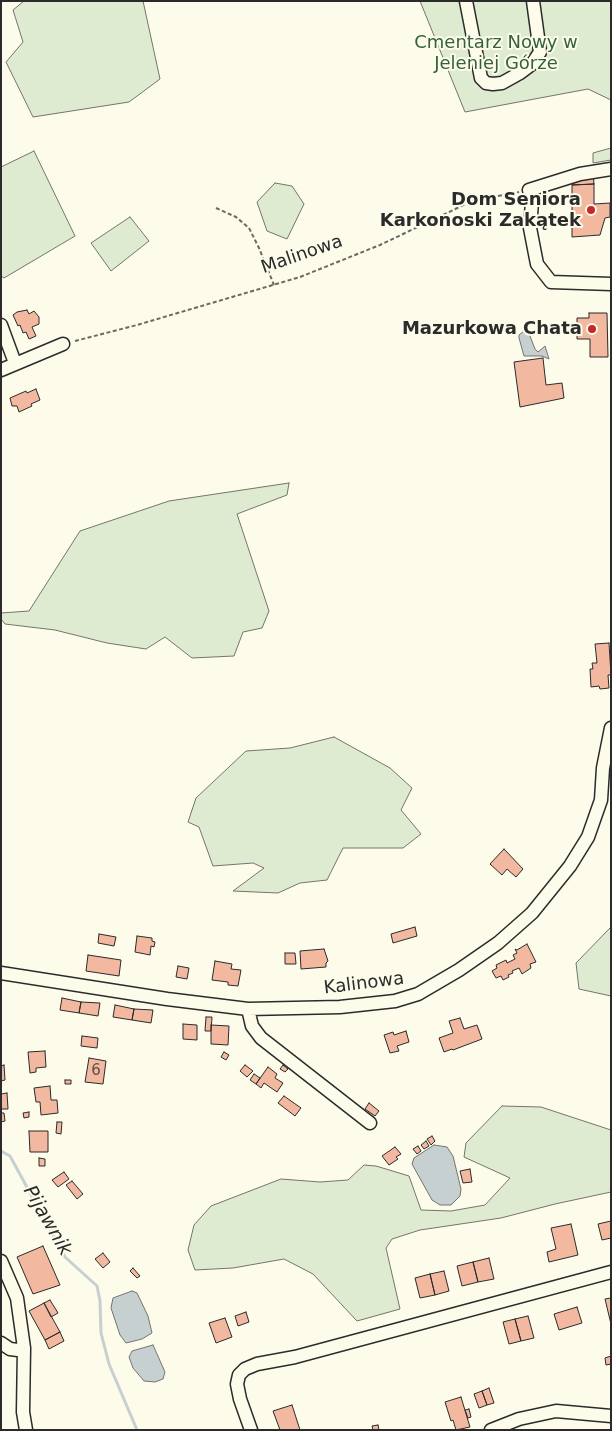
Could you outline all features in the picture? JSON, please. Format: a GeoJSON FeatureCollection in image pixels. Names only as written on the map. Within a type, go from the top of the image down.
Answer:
{"type":"FeatureCollection","features":[{"type":"Feature","properties":{"kind":"street"},"geometry":{"type":"LineString","coordinates":[[466,1],[481,78],[486,83],[493,84],[502,83],[520,73],[532,64],[540,52],[533,1]]}},
{"type":"Feature","properties":{"kind":"street"},"geometry":{"type":"LineString","coordinates":[[611,169],[580,174],[529,190],[532,202],[530,228],[537,264],[551,282],[611,284]]}},
{"type":"Feature","properties":{"kind":"street"},"geometry":{"type":"LineString","coordinates":[[1,325],[15,363]]}},
{"type":"Feature","properties":{"kind":"street"},"geometry":{"type":"LineString","coordinates":[[1,370],[63,344]]}},
{"type":"Feature","properties":{"kind":"street","name":"Kalinowa"},"geometry":{"type":"LineString","coordinates":[[1,973],[248,1009],[340,1007],[395,1001],[418,994],[459,970],[498,943],[532,913],[570,866],[588,837],[601,800],[603,768],[611,728]]}},
{"type":"Feature","properties":{"kind":"street"},"geometry":{"type":"LineString","coordinates":[[248,1009],[252,1026],[261,1038],[370,1123]]}},
{"type":"Feature","properties":{"kind":"street"},"geometry":{"type":"LineString","coordinates":[[1,1261],[17,1298],[24,1348],[23,1412],[26,1430]]}},
{"type":"Feature","properties":{"kind":"street"},"geometry":{"type":"LineString","coordinates":[[251,1430],[237,1384],[239,1375],[245,1369],[257,1364],[295,1356],[611,1272]]}},
{"type":"Feature","properties":{"kind":"street"},"geometry":{"type":"LineString","coordinates":[[1,1343],[10,1349],[18,1350],[24,1348]]}},
{"type":"Feature","properties":{"kind":"street"},"geometry":{"type":"LineString","coordinates":[[490,1430],[527,1416],[556,1411],[611,1416]]}},
{"type":"Feature","properties":{"kind":"path","name":"Malinowa"},"geometry":{"type":"LineString","coordinates":[[63,344],[137,325],[300,277],[380,245],[472,201],[529,190]]}},
{"type":"Feature","properties":{"kind":"path"},"geometry":{"type":"LineString","coordinates":[[216,208],[236,217],[249,228],[274,285]]}},
{"type":"Feature","properties":{"kind":"green space"},"geometry":{"type":"Polygon","coordinates":[[[24,1],[143,1],[160,79],[129,102],[33,117],[6,62],[23,42],[13,10],[24,1]]]}},
{"type":"Feature","properties":{"kind":"green space","name":"Cmentarz Nowy w Jeleniej Górze"},"geometry":{"type":"Polygon","coordinates":[[[420,1],[611,1],[611,100],[588,89],[465,112],[420,1]]]}},
{"type":"Feature","properties":{"kind":"green space"},"geometry":{"type":"Polygon","coordinates":[[[611,148],[611,160],[593,163],[593,153],[611,148]]]}},
{"type":"Feature","properties":{"kind":"green space"},"geometry":{"type":"Polygon","coordinates":[[[34,151],[75,236],[4,278],[1,276],[1,167],[34,151]]]}},
{"type":"Feature","properties":{"kind":"green space"},"geometry":{"type":"Polygon","coordinates":[[[275,183],[292,186],[304,204],[287,239],[267,231],[257,202],[275,183]]]}},
{"type":"Feature","properties":{"kind":"green space"},"geometry":{"type":"Polygon","coordinates":[[[130,217],[149,241],[111,271],[91,243],[130,217]]]}},
{"type":"Feature","properties":{"kind":"green space"},"geometry":{"type":"Polygon","coordinates":[[[289,483],[287,495],[237,514],[269,611],[262,628],[243,632],[234,656],[192,658],[165,637],[146,649],[107,643],[55,630],[5,624],[1,619],[1,613],[29,611],[80,531],[169,501],[289,483]]]}},
{"type":"Feature","properties":{"kind":"green space"},"geometry":{"type":"Polygon","coordinates":[[[334,737],[390,768],[412,788],[401,810],[421,834],[403,848],[343,848],[327,880],[300,883],[278,893],[233,891],[264,868],[253,863],[213,866],[199,827],[188,822],[196,798],[246,751],[290,748],[334,737]]]}},
{"type":"Feature","properties":{"kind":"green space"},"geometry":{"type":"Polygon","coordinates":[[[611,927],[611,996],[579,989],[576,963],[611,927]]]}},
{"type":"Feature","properties":{"kind":"green space"},"geometry":{"type":"Polygon","coordinates":[[[502,1106],[541,1107],[611,1130],[611,1192],[501,1218],[420,1230],[392,1239],[386,1248],[400,1309],[357,1321],[313,1274],[284,1259],[233,1268],[195,1270],[188,1250],[194,1225],[211,1206],[281,1179],[320,1182],[348,1180],[364,1165],[376,1166],[409,1176],[421,1210],[451,1211],[485,1205],[510,1178],[464,1157],[466,1143],[502,1106]]]}},
{"type":"Feature","properties":{"kind":"shaded area"},"geometry":{"type":"Polygon","coordinates":[[[524,331],[530,336],[538,352],[545,346],[549,359],[542,356],[524,356],[519,335],[524,331]]]}},
{"type":"Feature","properties":{"kind":"shaded area"},"geometry":{"type":"Polygon","coordinates":[[[434,1145],[447,1147],[453,1156],[461,1189],[460,1196],[451,1205],[440,1205],[432,1200],[412,1164],[414,1158],[434,1145]]]}},
{"type":"Feature","properties":{"kind":"shaded area"},"geometry":{"type":"Polygon","coordinates":[[[132,1291],[137,1293],[148,1316],[152,1333],[142,1339],[126,1343],[120,1335],[111,1308],[113,1298],[132,1291]]]}},
{"type":"Feature","properties":{"kind":"shaded area"},"geometry":{"type":"Polygon","coordinates":[[[153,1345],[165,1372],[163,1379],[155,1382],[144,1381],[133,1368],[129,1357],[132,1351],[153,1345]]]}},
{"type":"Feature","properties":{"kind":"building"},"geometry":{"type":"Polygon","coordinates":[[[593,172],[594,184],[572,185],[573,177],[593,172]]]}},
{"type":"Feature","properties":{"kind":"building","name":"Dom Seniora Karkonoski Zakątek"},"geometry":{"type":"Polygon","coordinates":[[[594,184],[594,204],[610,203],[610,217],[605,218],[600,235],[572,237],[572,185],[594,184]]]}},
{"type":"Feature","properties":{"kind":"building"},"geometry":{"type":"Polygon","coordinates":[[[27,310],[29,314],[34,311],[39,317],[39,324],[32,327],[36,336],[29,339],[26,332],[23,333],[20,325],[18,326],[13,315],[27,310]]]}},
{"type":"Feature","properties":{"kind":"building","name":"Mazurkowa Chata"},"geometry":{"type":"Polygon","coordinates":[[[589,313],[607,313],[608,357],[590,357],[590,339],[577,339],[577,318],[589,318],[589,313]]]}},
{"type":"Feature","properties":{"kind":"building"},"geometry":{"type":"Polygon","coordinates":[[[543,358],[546,385],[562,383],[564,398],[520,407],[514,362],[543,358]]]}},
{"type":"Feature","properties":{"kind":"building"},"geometry":{"type":"Polygon","coordinates":[[[36,389],[40,400],[31,404],[32,406],[19,412],[17,406],[12,406],[10,398],[36,389]]]}},
{"type":"Feature","properties":{"kind":"building"},"geometry":{"type":"Polygon","coordinates":[[[609,643],[611,675],[608,675],[609,688],[591,687],[590,669],[593,669],[592,663],[597,663],[595,644],[609,643]]]}},
{"type":"Feature","properties":{"kind":"building"},"geometry":{"type":"Polygon","coordinates":[[[504,849],[523,869],[516,877],[507,869],[502,875],[490,864],[504,849]]]}},
{"type":"Feature","properties":{"kind":"building"},"geometry":{"type":"Polygon","coordinates":[[[415,927],[417,936],[393,943],[391,934],[415,927]]]}},
{"type":"Feature","properties":{"kind":"building"},"geometry":{"type":"Polygon","coordinates":[[[99,934],[116,937],[114,946],[98,943],[99,934]]]}},
{"type":"Feature","properties":{"kind":"building"},"geometry":{"type":"Polygon","coordinates":[[[137,936],[152,938],[152,941],[155,942],[154,947],[151,946],[150,955],[135,952],[137,936]]]}},
{"type":"Feature","properties":{"kind":"building"},"geometry":{"type":"Polygon","coordinates":[[[527,944],[536,962],[530,964],[531,968],[522,974],[519,968],[512,971],[513,973],[508,975],[509,977],[503,980],[501,976],[496,978],[492,971],[497,968],[496,965],[506,960],[507,963],[515,959],[513,955],[517,953],[515,949],[517,950],[527,944]]]}},
{"type":"Feature","properties":{"kind":"building"},"geometry":{"type":"Polygon","coordinates":[[[324,949],[328,961],[326,967],[301,969],[300,951],[324,949]]]}},
{"type":"Feature","properties":{"kind":"building"},"geometry":{"type":"Polygon","coordinates":[[[285,953],[295,953],[296,964],[285,964],[285,953]]]}},
{"type":"Feature","properties":{"kind":"building"},"geometry":{"type":"Polygon","coordinates":[[[88,955],[121,960],[119,976],[86,971],[88,955]]]}},
{"type":"Feature","properties":{"kind":"building"},"geometry":{"type":"Polygon","coordinates":[[[215,961],[232,964],[231,969],[241,970],[238,986],[228,985],[228,982],[212,980],[215,961]]]}},
{"type":"Feature","properties":{"kind":"building"},"geometry":{"type":"Polygon","coordinates":[[[178,966],[189,968],[187,979],[176,977],[178,966]]]}},
{"type":"Feature","properties":{"kind":"building"},"geometry":{"type":"Polygon","coordinates":[[[62,998],[81,1002],[79,1013],[60,1010],[62,998]]]}},
{"type":"Feature","properties":{"kind":"building"},"geometry":{"type":"Polygon","coordinates":[[[81,1002],[100,1003],[98,1016],[79,1013],[81,1002]]]}},
{"type":"Feature","properties":{"kind":"building"},"geometry":{"type":"Polygon","coordinates":[[[115,1005],[134,1009],[132,1020],[113,1017],[115,1005]]]}},
{"type":"Feature","properties":{"kind":"building"},"geometry":{"type":"Polygon","coordinates":[[[134,1009],[153,1010],[151,1023],[132,1020],[134,1009]]]}},
{"type":"Feature","properties":{"kind":"building"},"geometry":{"type":"Polygon","coordinates":[[[206,1017],[212,1017],[211,1031],[205,1031],[206,1017]]]}},
{"type":"Feature","properties":{"kind":"building"},"geometry":{"type":"Polygon","coordinates":[[[460,1018],[464,1029],[477,1025],[482,1039],[444,1052],[439,1038],[453,1033],[449,1021],[460,1018]]]}},
{"type":"Feature","properties":{"kind":"building"},"geometry":{"type":"Polygon","coordinates":[[[183,1024],[197,1025],[197,1040],[183,1039],[183,1024]]]}},
{"type":"Feature","properties":{"kind":"building"},"geometry":{"type":"Polygon","coordinates":[[[211,1025],[229,1026],[228,1045],[211,1044],[211,1025]]]}},
{"type":"Feature","properties":{"kind":"building"},"geometry":{"type":"Polygon","coordinates":[[[406,1031],[409,1042],[397,1046],[399,1051],[390,1053],[384,1035],[393,1032],[394,1035],[406,1031]]]}},
{"type":"Feature","properties":{"kind":"building"},"geometry":{"type":"Polygon","coordinates":[[[82,1036],[98,1038],[97,1048],[81,1046],[82,1036]]]}},
{"type":"Feature","properties":{"kind":"building"},"geometry":{"type":"Polygon","coordinates":[[[45,1051],[46,1067],[36,1068],[36,1072],[30,1073],[28,1052],[45,1051]]]}},
{"type":"Feature","properties":{"kind":"building"},"geometry":{"type":"Polygon","coordinates":[[[224,1052],[229,1055],[226,1060],[221,1057],[224,1052]]]}},
{"type":"Feature","properties":{"kind":"building"},"geometry":{"type":"Polygon","coordinates":[[[89,1058],[106,1061],[103,1084],[85,1082],[89,1058]]]}},
{"type":"Feature","properties":{"kind":"building"},"geometry":{"type":"Polygon","coordinates":[[[4,1065],[5,1080],[1,1081],[1,1066],[4,1065]]]}},
{"type":"Feature","properties":{"kind":"building"},"geometry":{"type":"Polygon","coordinates":[[[245,1065],[253,1071],[247,1077],[240,1071],[245,1065]]]}},
{"type":"Feature","properties":{"kind":"building"},"geometry":{"type":"Polygon","coordinates":[[[283,1065],[288,1069],[285,1072],[280,1069],[283,1065]]]}},
{"type":"Feature","properties":{"kind":"building"},"geometry":{"type":"Polygon","coordinates":[[[268,1067],[277,1074],[275,1078],[283,1083],[277,1092],[264,1083],[261,1088],[256,1084],[268,1067]]]}},
{"type":"Feature","properties":{"kind":"building"},"geometry":{"type":"Polygon","coordinates":[[[254,1074],[260,1078],[256,1084],[250,1080],[254,1074]]]}},
{"type":"Feature","properties":{"kind":"building"},"geometry":{"type":"Polygon","coordinates":[[[65,1080],[71,1080],[71,1084],[65,1084],[65,1080]]]}},
{"type":"Feature","properties":{"kind":"building"},"geometry":{"type":"Polygon","coordinates":[[[50,1086],[51,1100],[57,1100],[58,1113],[41,1115],[40,1102],[36,1102],[34,1088],[50,1086]]]}},
{"type":"Feature","properties":{"kind":"building"},"geometry":{"type":"Polygon","coordinates":[[[7,1093],[8,1109],[1,1109],[1,1094],[7,1093]]]}},
{"type":"Feature","properties":{"kind":"building"},"geometry":{"type":"Polygon","coordinates":[[[284,1096],[301,1108],[295,1116],[278,1103],[284,1096]]]}},
{"type":"Feature","properties":{"kind":"building"},"geometry":{"type":"Polygon","coordinates":[[[369,1103],[379,1111],[375,1116],[365,1109],[369,1103]]]}},
{"type":"Feature","properties":{"kind":"building"},"geometry":{"type":"Polygon","coordinates":[[[29,1112],[29,1117],[24,1118],[23,1113],[29,1112]]]}},
{"type":"Feature","properties":{"kind":"building"},"geometry":{"type":"Polygon","coordinates":[[[1,1113],[4,1113],[5,1121],[1,1122],[1,1113]]]}},
{"type":"Feature","properties":{"kind":"building"},"geometry":{"type":"Polygon","coordinates":[[[57,1122],[62,1122],[61,1134],[56,1133],[57,1122]]]}},
{"type":"Feature","properties":{"kind":"building"},"geometry":{"type":"Polygon","coordinates":[[[29,1131],[48,1131],[48,1152],[30,1152],[29,1131]]]}},
{"type":"Feature","properties":{"kind":"building"},"geometry":{"type":"Polygon","coordinates":[[[432,1136],[435,1141],[431,1145],[427,1139],[432,1136]]]}},
{"type":"Feature","properties":{"kind":"building"},"geometry":{"type":"Polygon","coordinates":[[[426,1141],[429,1146],[424,1149],[421,1145],[426,1141]]]}},
{"type":"Feature","properties":{"kind":"building"},"geometry":{"type":"Polygon","coordinates":[[[418,1146],[421,1151],[417,1154],[413,1149],[418,1146]]]}},
{"type":"Feature","properties":{"kind":"building"},"geometry":{"type":"Polygon","coordinates":[[[395,1147],[401,1154],[396,1157],[398,1159],[389,1165],[382,1156],[395,1147]]]}},
{"type":"Feature","properties":{"kind":"building"},"geometry":{"type":"Polygon","coordinates":[[[39,1158],[45,1159],[45,1166],[39,1166],[39,1158]]]}},
{"type":"Feature","properties":{"kind":"building"},"geometry":{"type":"Polygon","coordinates":[[[470,1169],[472,1182],[463,1183],[460,1171],[470,1169]]]}},
{"type":"Feature","properties":{"kind":"building"},"geometry":{"type":"Polygon","coordinates":[[[64,1172],[69,1179],[58,1187],[52,1180],[64,1172]]]}},
{"type":"Feature","properties":{"kind":"building"},"geometry":{"type":"Polygon","coordinates":[[[72,1181],[83,1194],[77,1199],[66,1185],[72,1181]]]}},
{"type":"Feature","properties":{"kind":"building"},"geometry":{"type":"Polygon","coordinates":[[[611,1221],[611,1238],[602,1240],[598,1224],[611,1221]]]}},
{"type":"Feature","properties":{"kind":"building"},"geometry":{"type":"Polygon","coordinates":[[[571,1224],[578,1255],[549,1262],[547,1252],[556,1249],[551,1228],[571,1224]]]}},
{"type":"Feature","properties":{"kind":"building"},"geometry":{"type":"Polygon","coordinates":[[[43,1246],[60,1285],[33,1294],[17,1257],[43,1246]]]}},
{"type":"Feature","properties":{"kind":"building"},"geometry":{"type":"Polygon","coordinates":[[[103,1253],[110,1262],[103,1268],[95,1259],[103,1253]]]}},
{"type":"Feature","properties":{"kind":"building"},"geometry":{"type":"Polygon","coordinates":[[[489,1258],[494,1279],[478,1282],[473,1262],[489,1258]]]}},
{"type":"Feature","properties":{"kind":"building"},"geometry":{"type":"Polygon","coordinates":[[[473,1262],[478,1282],[462,1286],[457,1266],[473,1262]]]}},
{"type":"Feature","properties":{"kind":"building"},"geometry":{"type":"Polygon","coordinates":[[[133,1268],[140,1276],[137,1278],[130,1271],[133,1268]]]}},
{"type":"Feature","properties":{"kind":"building"},"geometry":{"type":"Polygon","coordinates":[[[444,1271],[449,1291],[435,1295],[430,1274],[444,1271]]]}},
{"type":"Feature","properties":{"kind":"building"},"geometry":{"type":"Polygon","coordinates":[[[430,1274],[435,1295],[420,1298],[415,1278],[430,1274]]]}},
{"type":"Feature","properties":{"kind":"building"},"geometry":{"type":"Polygon","coordinates":[[[611,1298],[611,1324],[605,1299],[611,1298]]]}},
{"type":"Feature","properties":{"kind":"building"},"geometry":{"type":"Polygon","coordinates":[[[50,1300],[58,1313],[51,1317],[44,1303],[50,1300]]]}},
{"type":"Feature","properties":{"kind":"building"},"geometry":{"type":"Polygon","coordinates":[[[44,1303],[60,1332],[45,1340],[29,1311],[44,1303]]]}},
{"type":"Feature","properties":{"kind":"building"},"geometry":{"type":"Polygon","coordinates":[[[577,1307],[582,1323],[559,1330],[554,1314],[577,1307]]]}},
{"type":"Feature","properties":{"kind":"building"},"geometry":{"type":"Polygon","coordinates":[[[246,1312],[249,1322],[238,1326],[235,1316],[246,1312]]]}},
{"type":"Feature","properties":{"kind":"building"},"geometry":{"type":"Polygon","coordinates":[[[528,1316],[534,1338],[521,1341],[515,1319],[528,1316]]]}},
{"type":"Feature","properties":{"kind":"building"},"geometry":{"type":"Polygon","coordinates":[[[225,1318],[232,1337],[216,1343],[209,1323],[225,1318]]]}},
{"type":"Feature","properties":{"kind":"building"},"geometry":{"type":"Polygon","coordinates":[[[515,1319],[521,1341],[509,1344],[503,1322],[515,1319]]]}},
{"type":"Feature","properties":{"kind":"building"},"geometry":{"type":"Polygon","coordinates":[[[60,1332],[64,1341],[49,1349],[45,1340],[60,1332]]]}},
{"type":"Feature","properties":{"kind":"building"},"geometry":{"type":"Polygon","coordinates":[[[611,1356],[611,1364],[606,1365],[605,1358],[611,1356]]]}},
{"type":"Feature","properties":{"kind":"building"},"geometry":{"type":"Polygon","coordinates":[[[489,1388],[494,1403],[487,1405],[482,1391],[489,1388]]]}},
{"type":"Feature","properties":{"kind":"building"},"geometry":{"type":"Polygon","coordinates":[[[482,1391],[487,1405],[479,1408],[474,1394],[482,1391]]]}},
{"type":"Feature","properties":{"kind":"building"},"geometry":{"type":"Polygon","coordinates":[[[461,1397],[470,1427],[456,1430],[445,1402],[461,1397]]]}},
{"type":"Feature","properties":{"kind":"building"},"geometry":{"type":"Polygon","coordinates":[[[292,1405],[300,1430],[280,1430],[273,1411],[292,1405]]]}},
{"type":"Feature","properties":{"kind":"building"},"geometry":{"type":"Polygon","coordinates":[[[469,1409],[471,1417],[468,1418],[465,1410],[469,1409]]]}},
{"type":"Feature","properties":{"kind":"building"},"geometry":{"type":"Polygon","coordinates":[[[378,1425],[379,1430],[373,1430],[372,1426],[378,1425]]]}},
{"type":"Feature","properties":{"kind":"waterway","name":"Pijawnik"},"geometry":{"type":"LineString","coordinates":[[1,1151],[10,1156],[65,1257],[97,1286],[100,1301],[101,1333],[109,1364],[137,1430]]}},
{"type":"Feature","properties":{"kind":"place","name":"Dom Seniora Karkonoski Zakątek"},"geometry":{"type":"Point","coordinates":[591,210]}},
{"type":"Feature","properties":{"kind":"place","name":"Mazurkowa Chata"},"geometry":{"type":"Point","coordinates":[592,329]}}]}
